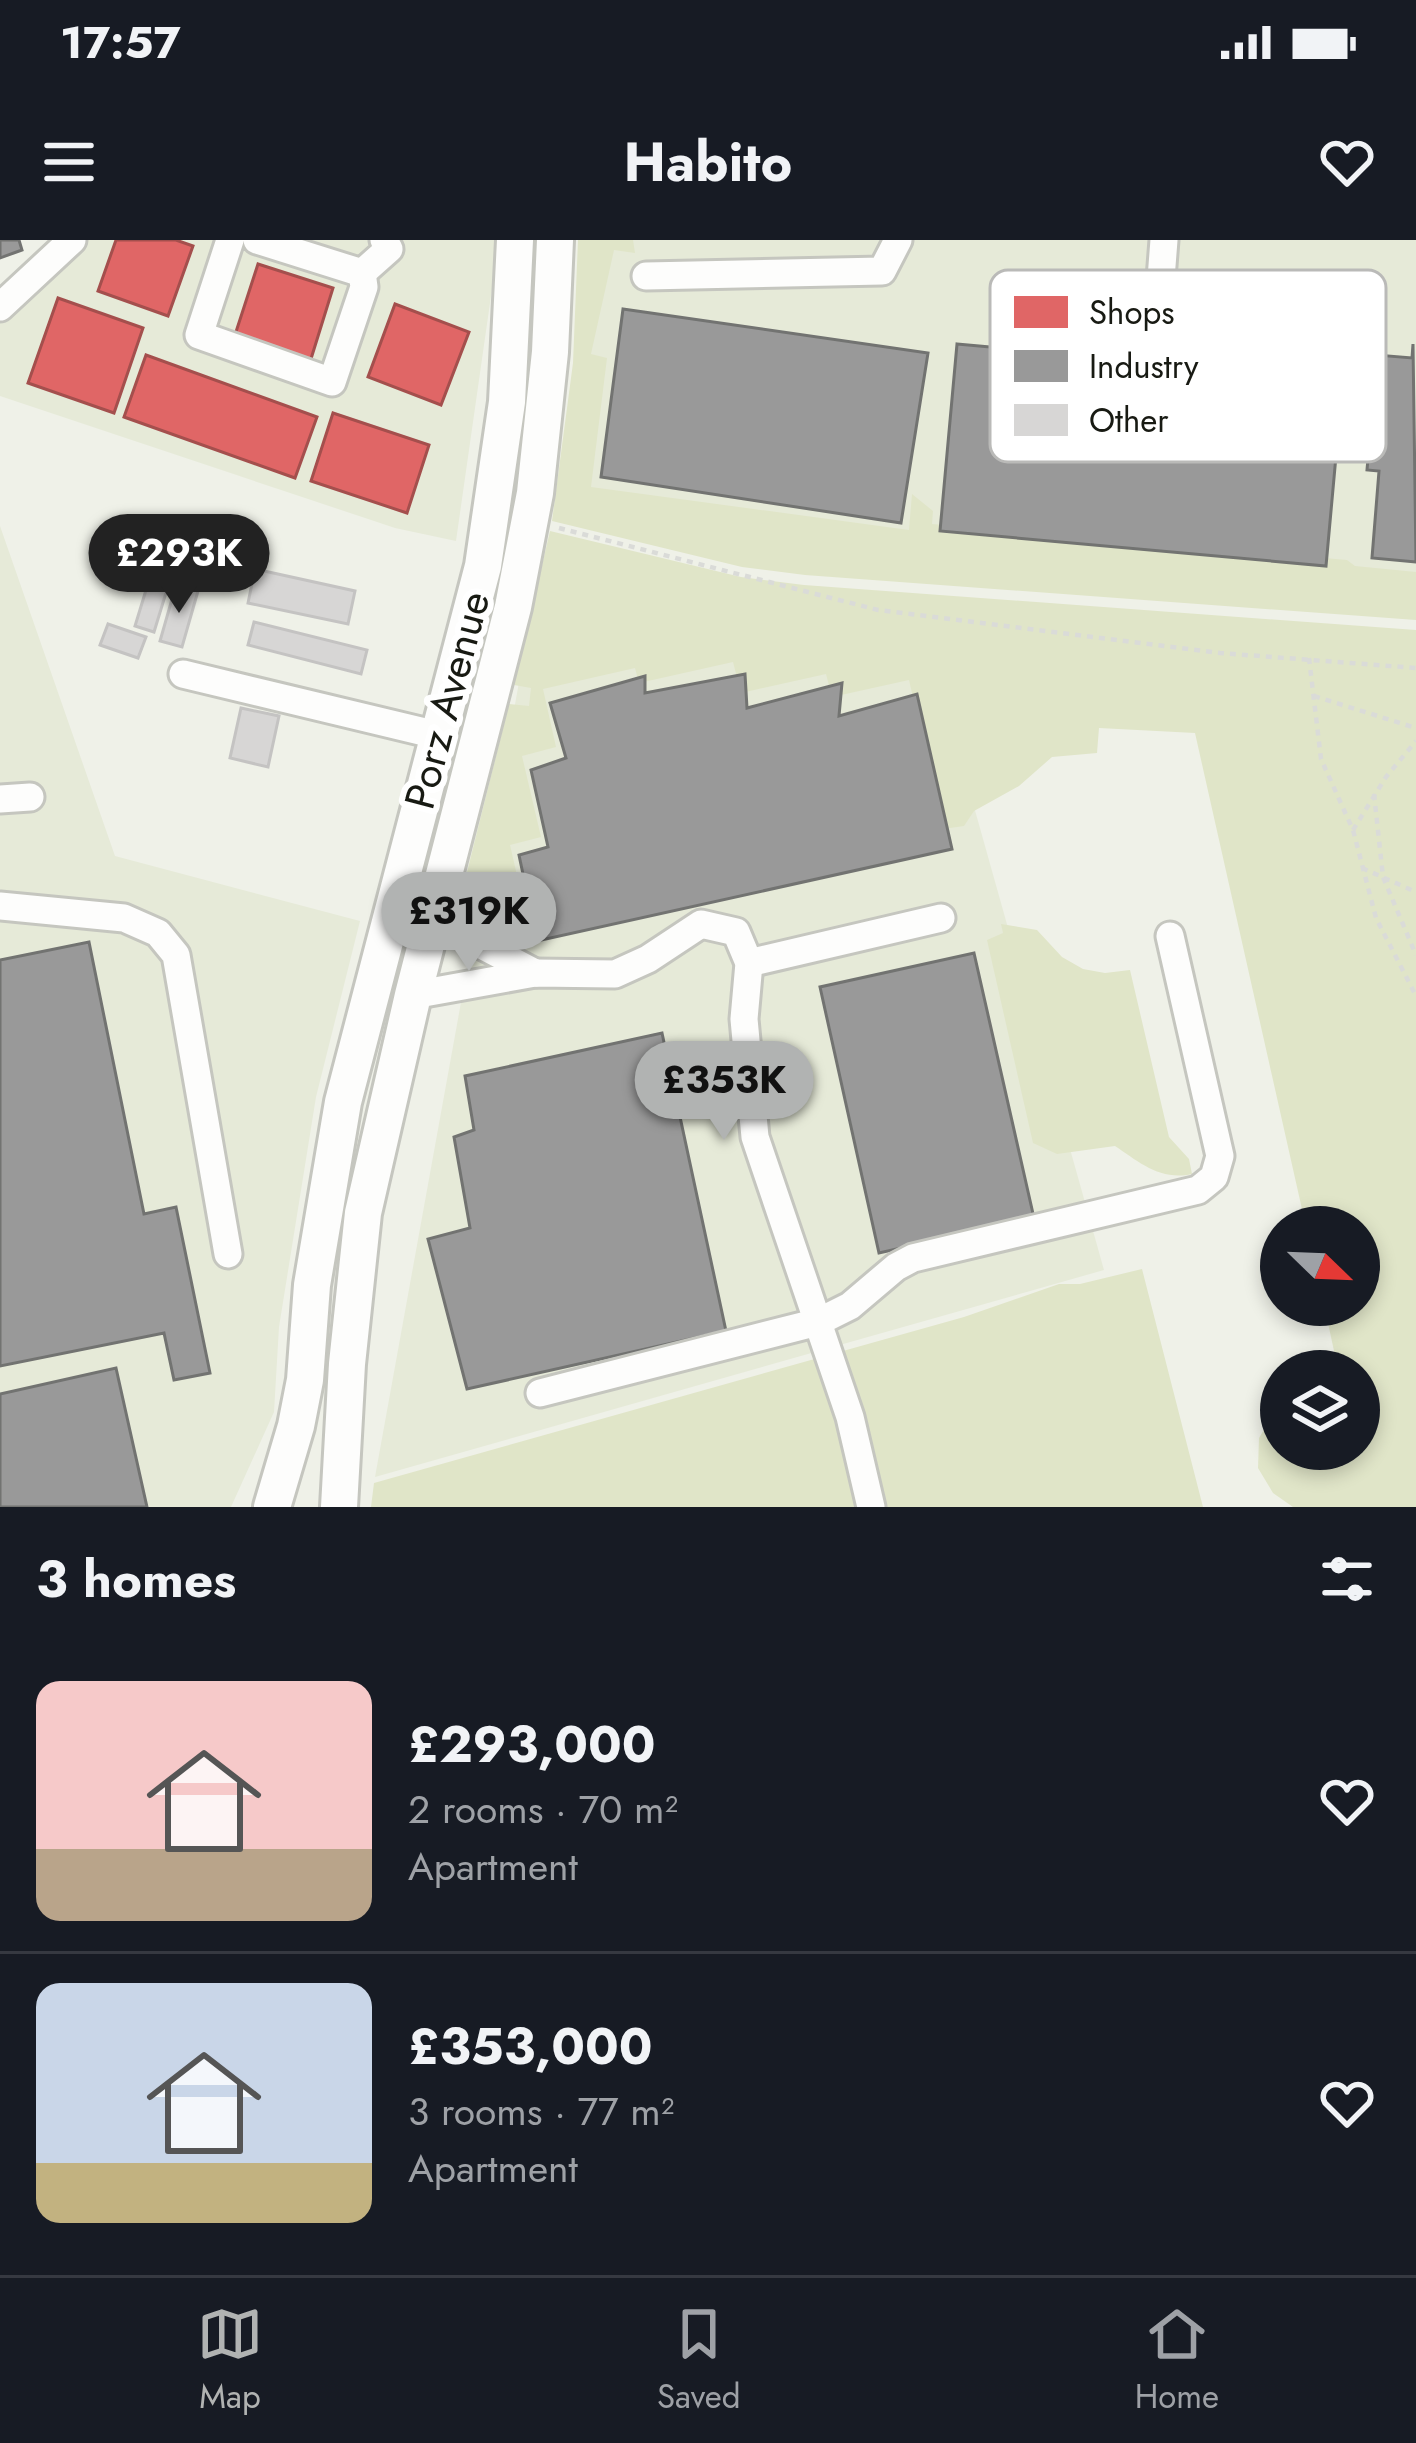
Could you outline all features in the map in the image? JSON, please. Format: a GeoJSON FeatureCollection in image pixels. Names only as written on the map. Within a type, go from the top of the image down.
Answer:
{"type":"FeatureCollection","features":[{"type":"Feature","properties":{"kind":"main road","name":"Porz Avenue"},"geometry":{"type":"LineString","coordinates":[[272,1507],[305,1380],[312,1285],[343,1102],[483,566],[507,402],[515,240]]}},
{"type":"Feature","properties":{"kind":"main road","name":"Porz Avenue"},"geometry":{"type":"LineString","coordinates":[[339,1507],[347,1364],[363,1213],[413,995],[513,607],[535,494],[550,352],[555,240]]}},
{"type":"Feature","properties":{"kind":"street"},"geometry":{"type":"LineString","coordinates":[[0,307],[72,240]]}},
{"type":"Feature","properties":{"kind":"street"},"geometry":{"type":"LineString","coordinates":[[230,240],[199,335],[332,382],[364,287],[362,273]]}},
{"type":"Feature","properties":{"kind":"street"},"geometry":{"type":"LineString","coordinates":[[259,240],[362,273]]}},
{"type":"Feature","properties":{"kind":"street"},"geometry":{"type":"LineString","coordinates":[[362,273],[389,249],[384,240]]}},
{"type":"Feature","properties":{"kind":"street"},"geometry":{"type":"LineString","coordinates":[[646,277],[882,271],[898,240]]}},
{"type":"Feature","properties":{"kind":"street"},"geometry":{"type":"LineString","coordinates":[[1162,270],[1164,240]]}},
{"type":"Feature","properties":{"kind":"street"},"geometry":{"type":"LineString","coordinates":[[183,674],[437,735]]}},
{"type":"Feature","properties":{"kind":"street"},"geometry":{"type":"LineString","coordinates":[[0,799],[30,797]]}},
{"type":"Feature","properties":{"kind":"street"},"geometry":{"type":"LineString","coordinates":[[0,906],[124,918],[158,933],[176,955],[228,1254]]}},
{"type":"Feature","properties":{"kind":"street"},"geometry":{"type":"LineString","coordinates":[[748,963],[941,917]]}},
{"type":"Feature","properties":{"kind":"street"},"geometry":{"type":"LineString","coordinates":[[432,920],[535,973]]}},
{"type":"Feature","properties":{"kind":"street"},"geometry":{"type":"LineString","coordinates":[[413,995],[535,973],[615,974],[701,924],[736,932],[748,963],[744,1019],[755,1137],[850,1417],[871,1507]]}},
{"type":"Feature","properties":{"kind":"street"},"geometry":{"type":"LineString","coordinates":[[540,1393],[818,1322],[850,1306],[913,1258],[1198,1190],[1214,1177],[1220,1156],[1170,936]]}},
{"type":"Feature","properties":{"kind":"path"},"geometry":{"type":"LineString","coordinates":[[551,526],[878,610],[1220,652],[1416,668]]}},
{"type":"Feature","properties":{"kind":"path"},"geometry":{"type":"LineString","coordinates":[[1309,658],[1322,759],[1353,830],[1376,918],[1416,996]]}},
{"type":"Feature","properties":{"kind":"path"},"geometry":{"type":"LineString","coordinates":[[1314,696],[1416,728]]}},
{"type":"Feature","properties":{"kind":"path"},"geometry":{"type":"LineString","coordinates":[[1353,830],[1374,794],[1416,741]]}},
{"type":"Feature","properties":{"kind":"path"},"geometry":{"type":"LineString","coordinates":[[1374,794],[1383,877],[1416,955]]}},
{"type":"Feature","properties":{"kind":"path"},"geometry":{"type":"LineString","coordinates":[[1362,868],[1416,892]]}},
{"type":"Feature","properties":{"kind":"shaded area"},"geometry":{"type":"Polygon","coordinates":[[[49,240],[499,240],[456,541],[395,528],[0,396],[0,308],[49,240]]]}},
{"type":"Feature","properties":{"kind":"shaded area"},"geometry":{"type":"Polygon","coordinates":[[[578,240],[633,240],[635,253],[614,250],[591,354],[607,358],[591,487],[909,530],[912,494],[933,511],[932,524],[1347,560],[1355,566],[1416,572],[1416,620],[805,575],[742,567],[552,521],[573,363],[578,240]]]}},
{"type":"Feature","properties":{"kind":"shaded area"},"geometry":{"type":"Polygon","coordinates":[[[582,240],[1416,240],[1416,607],[578,509],[582,240]]]}},
{"type":"Feature","properties":{"kind":"shaded area"},"geometry":{"type":"Polygon","coordinates":[[[0,526],[115,856],[360,921],[316,1097],[279,1327],[274,1412],[231,1507],[0,1507],[0,526]]]}},
{"type":"Feature","properties":{"kind":"shaded area"},"geometry":{"type":"Polygon","coordinates":[[[550,531],[741,577],[804,585],[1416,630],[1416,1507],[1293,1507],[1273,1493],[1258,1468],[1260,1436],[1260,1470],[1380,1470],[1380,1350],[1334,1350],[1329,1326],[1380,1326],[1380,1206],[1301,1206],[1195,733],[1099,728],[1097,753],[1052,757],[1019,786],[974,811],[964,826],[943,829],[909,680],[832,697],[826,674],[741,693],[733,662],[639,683],[635,668],[543,689],[556,747],[522,756],[541,837],[510,845],[528,923],[515,934],[473,922],[461,896],[509,704],[529,706],[531,688],[514,685],[550,531]]]}},
{"type":"Feature","properties":{"kind":"shaded area"},"geometry":{"type":"Polygon","coordinates":[[[533,605],[937,675],[1104,1270],[375,1477],[533,605]]]}},
{"type":"Feature","properties":{"kind":"shaded area"},"geometry":{"type":"Polygon","coordinates":[[[1001,924],[1037,930],[1062,957],[1083,969],[1130,970],[1169,1137],[1189,1159],[1192,1174],[1160,1172],[1115,1146],[1057,1154],[1033,1143],[987,940],[1003,933],[1001,924]]]}},
{"type":"Feature","properties":{"kind":"shaded area"},"geometry":{"type":"Polygon","coordinates":[[[1142,1269],[1203,1507],[371,1507],[374,1483],[964,1317],[1059,1284],[1080,1284],[1142,1269]]]}},
{"type":"Feature","properties":{"kind":"building: Shops"},"geometry":{"type":"Polygon","coordinates":[[[116,240],[176,240],[193,246],[168,316],[98,291],[116,240]]]}},
{"type":"Feature","properties":{"kind":"building: Shops"},"geometry":{"type":"Polygon","coordinates":[[[258,264],[333,288],[310,362],[234,338],[258,264]]]}},
{"type":"Feature","properties":{"kind":"building: Shops"},"geometry":{"type":"Polygon","coordinates":[[[58,298],[143,328],[114,413],[28,383],[58,298]]]}},
{"type":"Feature","properties":{"kind":"building: Shops"},"geometry":{"type":"Polygon","coordinates":[[[395,304],[469,332],[441,405],[368,377],[395,304]]]}},
{"type":"Feature","properties":{"kind":"building: Shops"},"geometry":{"type":"Polygon","coordinates":[[[146,355],[317,417],[295,478],[124,417],[146,355]]]}},
{"type":"Feature","properties":{"kind":"building: Shops"},"geometry":{"type":"Polygon","coordinates":[[[333,413],[429,445],[407,513],[311,481],[333,413]]]}},
{"type":"Feature","properties":{"kind":"building: Industry"},"geometry":{"type":"Polygon","coordinates":[[[0,240],[19,240],[22,250],[0,258],[0,240]]]}},
{"type":"Feature","properties":{"kind":"building: Industry"},"geometry":{"type":"Polygon","coordinates":[[[623,309],[928,353],[901,523],[601,477],[623,309]]]}},
{"type":"Feature","properties":{"kind":"building: Industry"},"geometry":{"type":"Polygon","coordinates":[[[957,344],[990,347],[990,462],[1335,462],[1326,566],[940,531],[957,344]]]}},
{"type":"Feature","properties":{"kind":"building: Industry"},"geometry":{"type":"Polygon","coordinates":[[[1413,344],[1416,562],[1372,558],[1379,471],[1367,470],[1368,462],[1386,462],[1386,356],[1412,358],[1413,344]]]}},
{"type":"Feature","properties":{"kind":"building: Industry"},"geometry":{"type":"Polygon","coordinates":[[[745,674],[747,708],[842,683],[839,716],[917,694],[952,849],[537,941],[519,855],[548,847],[531,770],[566,758],[550,703],[645,676],[645,693],[745,674]]]}},
{"type":"Feature","properties":{"kind":"building: Industry"},"geometry":{"type":"Polygon","coordinates":[[[89,942],[144,1214],[176,1207],[210,1373],[174,1380],[164,1333],[0,1366],[0,960],[89,942]]]}},
{"type":"Feature","properties":{"kind":"building: Industry"},"geometry":{"type":"Polygon","coordinates":[[[974,953],[1034,1218],[879,1253],[820,987],[974,953]]]}},
{"type":"Feature","properties":{"kind":"building: Industry"},"geometry":{"type":"Polygon","coordinates":[[[662,1033],[726,1331],[467,1389],[428,1239],[470,1228],[454,1137],[474,1130],[465,1076],[662,1033]]]}},
{"type":"Feature","properties":{"kind":"building: Industry"},"geometry":{"type":"Polygon","coordinates":[[[116,1368],[147,1507],[0,1507],[0,1394],[116,1368]]]}},
{"type":"Feature","properties":{"kind":"building: Other"},"geometry":{"type":"Polygon","coordinates":[[[255,569],[355,591],[348,624],[248,603],[255,569]]]}},
{"type":"Feature","properties":{"kind":"building: Other"},"geometry":{"type":"Polygon","coordinates":[[[150,577],[169,583],[154,632],[135,626],[150,577]]]}},
{"type":"Feature","properties":{"kind":"building: Other"},"geometry":{"type":"Polygon","coordinates":[[[176,585],[198,591],[182,647],[160,641],[176,585]]]}},
{"type":"Feature","properties":{"kind":"building: Other"},"geometry":{"type":"Polygon","coordinates":[[[254,622],[367,650],[361,674],[248,645],[254,622]]]}},
{"type":"Feature","properties":{"kind":"building: Other"},"geometry":{"type":"Polygon","coordinates":[[[108,624],[146,637],[138,658],[100,645],[108,624]]]}},
{"type":"Feature","properties":{"kind":"building: Other"},"geometry":{"type":"Polygon","coordinates":[[[241,708],[279,716],[268,767],[230,758],[241,708]]]}}]}
